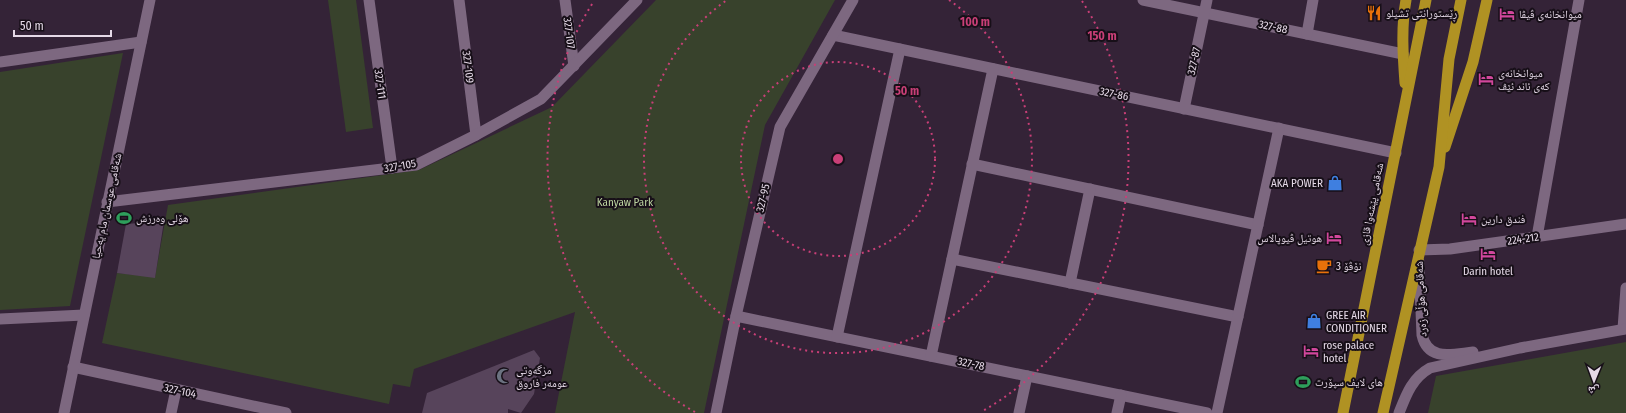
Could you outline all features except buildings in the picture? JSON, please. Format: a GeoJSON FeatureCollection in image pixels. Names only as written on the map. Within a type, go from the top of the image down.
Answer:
{"type":"FeatureCollection","features":[{"type":"Feature","properties":{"kind":"highway"},"geometry":{"type":"LineString","coordinates":[[1406,0],[1404,11],[1403,54],[1406,99]]}},
{"type":"Feature","properties":{"kind":"highway","name":"شەقامی پێشەوا قازی"},"geometry":{"type":"LineString","coordinates":[[1343,413],[1426,0]]}},
{"type":"Feature","properties":{"kind":"highway"},"geometry":{"type":"LineString","coordinates":[[1439,166],[1449,58],[1460,0]]}},
{"type":"Feature","properties":{"kind":"highway"},"geometry":{"type":"LineString","coordinates":[[1383,413],[1439,166],[1473,62],[1487,0]]}},
{"type":"Feature","properties":{"kind":"street","name":"شەقامی عوسمان مام یەحیا"},"geometry":{"type":"LineString","coordinates":[[64,413],[150,0]]}},
{"type":"Feature","properties":{"kind":"street","name":"327-111"},"geometry":{"type":"LineString","coordinates":[[369,0],[392,168]]}},
{"type":"Feature","properties":{"kind":"street","name":"327-109"},"geometry":{"type":"LineString","coordinates":[[459,0],[476,135]]}},
{"type":"Feature","properties":{"kind":"street","name":"327-107"},"geometry":{"type":"LineString","coordinates":[[565,0],[574,66]]}},
{"type":"Feature","properties":{"kind":"street","name":"327-105"},"geometry":{"type":"LineString","coordinates":[[108,202],[416,165],[476,135],[541,99],[637,0]]}},
{"type":"Feature","properties":{"kind":"street","name":"327-95"},"geometry":{"type":"LineString","coordinates":[[716,413],[736,316],[780,127],[853,0]]}},
{"type":"Feature","properties":{"kind":"street","name":"327-88"},"geometry":{"type":"LineString","coordinates":[[1143,0],[1403,54]]}},
{"type":"Feature","properties":{"kind":"street","name":"327-87"},"geometry":{"type":"LineString","coordinates":[[1184,109],[1207,0]]}},
{"type":"Feature","properties":{"kind":"street"},"geometry":{"type":"LineString","coordinates":[[1307,34],[1313,0]]}},
{"type":"Feature","properties":{"kind":"street"},"geometry":{"type":"LineString","coordinates":[[1537,237],[1579,0]]}},
{"type":"Feature","properties":{"kind":"street","name":"327-86"},"geometry":{"type":"LineString","coordinates":[[833,35],[1396,153]]}},
{"type":"Feature","properties":{"kind":"street"},"geometry":{"type":"LineString","coordinates":[[0,62],[141,42]]}},
{"type":"Feature","properties":{"kind":"street"},"geometry":{"type":"LineString","coordinates":[[838,337],[900,49]]}},
{"type":"Feature","properties":{"kind":"street"},"geometry":{"type":"LineString","coordinates":[[931,356],[993,69]]}},
{"type":"Feature","properties":{"kind":"street"},"geometry":{"type":"LineString","coordinates":[[1217,413],[1279,128]]}},
{"type":"Feature","properties":{"kind":"street"},"geometry":{"type":"LineString","coordinates":[[972,164],[1258,225]]}},
{"type":"Feature","properties":{"kind":"street"},"geometry":{"type":"LineString","coordinates":[[1070,283],[1090,189]]}},
{"type":"Feature","properties":{"kind":"street","name":"224-212"},"geometry":{"type":"LineString","coordinates":[[1419,250],[1450,249],[1626,224]]}},
{"type":"Feature","properties":{"kind":"street","name":"شەقامی هۆڵی زەرد"},"geometry":{"type":"LineString","coordinates":[[1419,250],[1422,335],[1428,348],[1432,352],[1443,355],[1520,348]]}},
{"type":"Feature","properties":{"kind":"street"},"geometry":{"type":"LineString","coordinates":[[952,259],[1238,317]]}},
{"type":"Feature","properties":{"kind":"street"},"geometry":{"type":"LineString","coordinates":[[1625,329],[1626,288]]}},
{"type":"Feature","properties":{"kind":"street"},"geometry":{"type":"LineString","coordinates":[[0,319],[84,315]]}},
{"type":"Feature","properties":{"kind":"street","name":"327-78"},"geometry":{"type":"LineString","coordinates":[[736,316],[1207,413]]}},
{"type":"Feature","properties":{"kind":"street","name":"شەقامی هۆڵی زەرد"},"geometry":{"type":"LineString","coordinates":[[1399,413],[1412,383],[1424,371],[1436,366],[1520,348],[1625,329]]}},
{"type":"Feature","properties":{"kind":"street","name":"327-104"},"geometry":{"type":"LineString","coordinates":[[73,367],[266,411],[286,413]]}},
{"type":"Feature","properties":{"kind":"street"},"geometry":{"type":"LineString","coordinates":[[1019,413],[1027,376]]}},
{"type":"Feature","properties":{"kind":"street"},"geometry":{"type":"LineString","coordinates":[[171,413],[176,390]]}},
{"type":"Feature","properties":{"kind":"street"},"geometry":{"type":"LineString","coordinates":[[1117,413],[1120,395]]}},
{"type":"Feature","properties":{"kind":"green space"},"geometry":{"type":"Polygon","coordinates":[[[328,0],[356,0],[373,128],[346,132],[328,0]]]}},
{"type":"Feature","properties":{"kind":"green space","name":"Kanyaw Park"},"geometry":{"type":"Polygon","coordinates":[[[656,0],[835,0],[765,125],[704,413],[555,413],[575,312],[414,369],[410,387],[393,384],[389,404],[102,343],[117,273],[155,277],[168,205],[419,170],[552,107],[656,0]]]}},
{"type":"Feature","properties":{"kind":"green space"},"geometry":{"type":"Polygon","coordinates":[[[123,53],[70,306],[0,310],[0,72],[123,53]]]}},
{"type":"Feature","properties":{"kind":"green space"},"geometry":{"type":"Polygon","coordinates":[[[1626,342],[1626,413],[1428,413],[1436,376],[1626,342]]]}},
{"type":"Feature","properties":{"kind":"place","name":"ڕێستورانتی تشیلو"},"geometry":{"type":"Point","coordinates":[1374,13]}},
{"type":"Feature","properties":{"kind":"place","name":"میوانخانەی ڤیڤا"},"geometry":{"type":"Point","coordinates":[1507,14]}},
{"type":"Feature","properties":{"kind":"place","name":"میوانخانەی کەی ئاند ئێڤ"},"geometry":{"type":"Point","coordinates":[1486,79]}},
{"type":"Feature","properties":{"kind":"place","name":"AKA POWER"},"geometry":{"type":"Point","coordinates":[1335,183]}},
{"type":"Feature","properties":{"kind":"place","name":"هۆلی وەرزش"},"geometry":{"type":"Point","coordinates":[124,218]}},
{"type":"Feature","properties":{"kind":"place","name":"فندق دارين"},"geometry":{"type":"Point","coordinates":[1469,219]}},
{"type":"Feature","properties":{"kind":"place","name":"هوتیل ڤیوپالاس"},"geometry":{"type":"Point","coordinates":[1334,238]}},
{"type":"Feature","properties":{"kind":"place","name":"Darin hotel"},"geometry":{"type":"Point","coordinates":[1488,254]}},
{"type":"Feature","properties":{"kind":"place","name":"نۆڤۆ 3"},"geometry":{"type":"Point","coordinates":[1324,266]}},
{"type":"Feature","properties":{"kind":"place","name":"GREE AIR CONDITIONER"},"geometry":{"type":"Point","coordinates":[1314,321]}},
{"type":"Feature","properties":{"kind":"place","name":"rose palace hotel"},"geometry":{"type":"Point","coordinates":[1311,351]}},
{"type":"Feature","properties":{"kind":"place","name":"مزگەوتی عومەر فاروق"},"geometry":{"type":"Point","coordinates":[504,376]}},
{"type":"Feature","properties":{"kind":"place","name":"های لایف سپۆرت"},"geometry":{"type":"Point","coordinates":[1303,382]}}]}
